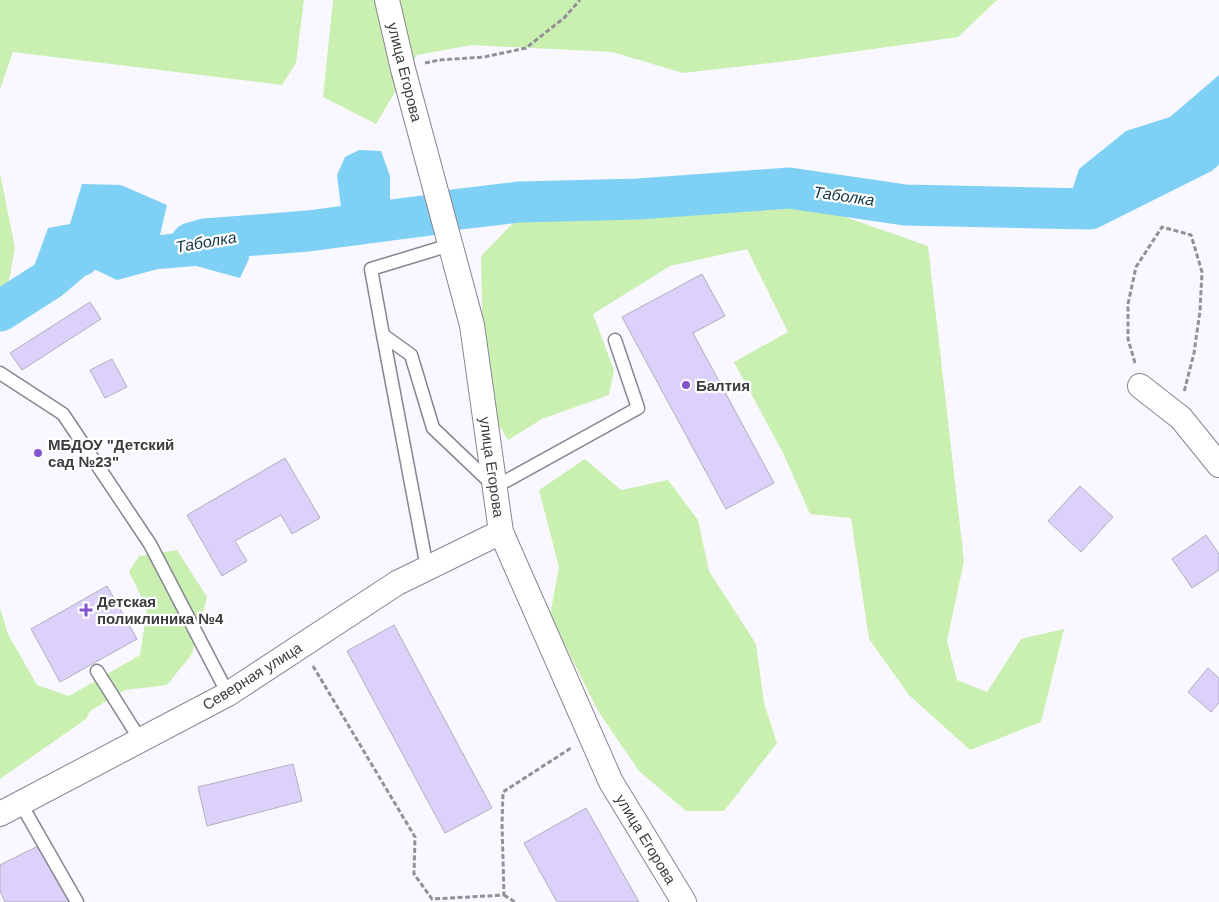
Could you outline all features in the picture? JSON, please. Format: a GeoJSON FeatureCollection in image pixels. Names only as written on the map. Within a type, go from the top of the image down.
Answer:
{"type":"FeatureCollection","features":[{"type":"Feature","properties":{"kind":"street","name":"улица Егорова"},"geometry":{"type":"LineString","coordinates":[[387,0],[403,69],[472,325],[501,532],[611,782],[684,902]]}},
{"type":"Feature","properties":{"kind":"street"},"geometry":{"type":"LineString","coordinates":[[1140,386],[1181,418],[1219,465]]}},
{"type":"Feature","properties":{"kind":"street","name":"Северная улица"},"geometry":{"type":"LineString","coordinates":[[0,814],[228,694],[397,583],[501,532]]}},
{"type":"Feature","properties":{"kind":"lane"},"geometry":{"type":"LineString","coordinates":[[427,568],[371,270],[450,245]]}},
{"type":"Feature","properties":{"kind":"lane"},"geometry":{"type":"LineString","coordinates":[[383,335],[410,355],[433,428],[495,487],[638,408],[615,340]]}},
{"type":"Feature","properties":{"kind":"lane"},"geometry":{"type":"LineString","coordinates":[[0,373],[64,414],[150,544],[228,694]]}},
{"type":"Feature","properties":{"kind":"lane"},"geometry":{"type":"LineString","coordinates":[[97,671],[141,740]]}},
{"type":"Feature","properties":{"kind":"lane"},"geometry":{"type":"LineString","coordinates":[[22,804],[77,902]]}},
{"type":"Feature","properties":{"kind":"path"},"geometry":{"type":"LineString","coordinates":[[403,69],[439,60],[484,57],[526,48],[564,18],[580,0]]}},
{"type":"Feature","properties":{"kind":"path"},"geometry":{"type":"LineString","coordinates":[[1140,386],[1128,339],[1128,304],[1136,267],[1162,227],[1191,235],[1202,272],[1200,311],[1194,353],[1186,382],[1181,418]]}},
{"type":"Feature","properties":{"kind":"path"},"geometry":{"type":"LineString","coordinates":[[301,646],[415,837],[414,874],[433,901],[504,895],[515,902]]}},
{"type":"Feature","properties":{"kind":"path"},"geometry":{"type":"LineString","coordinates":[[504,895],[503,792],[590,735]]}},
{"type":"Feature","properties":{"kind":"green space"},"geometry":{"type":"Polygon","coordinates":[[[0,0],[304,0],[296,63],[282,85],[13,52],[0,89],[0,0]]]}},
{"type":"Feature","properties":{"kind":"green space"},"geometry":{"type":"Polygon","coordinates":[[[333,0],[997,0],[958,37],[788,61],[683,73],[612,52],[472,45],[417,55],[376,124],[323,97],[333,0]]]}},
{"type":"Feature","properties":{"kind":"green space"},"geometry":{"type":"Polygon","coordinates":[[[0,173],[15,248],[6,297],[0,297],[0,173]]]}},
{"type":"Feature","properties":{"kind":"green space"},"geometry":{"type":"Polygon","coordinates":[[[811,205],[928,246],[964,561],[947,641],[957,680],[987,692],[1021,639],[1064,629],[1041,722],[970,750],[909,695],[869,639],[851,518],[810,514],[784,455],[734,362],[788,332],[747,249],[670,266],[593,314],[614,370],[609,395],[542,419],[508,440],[492,414],[483,357],[481,256],[520,216],[811,205]]]}},
{"type":"Feature","properties":{"kind":"green space"},"geometry":{"type":"Polygon","coordinates":[[[585,459],[621,490],[668,480],[698,520],[709,571],[756,644],[764,703],[777,743],[724,811],[686,811],[639,771],[598,711],[550,615],[559,567],[539,490],[585,459]]]}},
{"type":"Feature","properties":{"kind":"green space"},"geometry":{"type":"Polygon","coordinates":[[[177,550],[207,597],[192,654],[167,685],[125,690],[90,711],[86,719],[0,779],[0,608],[8,634],[37,685],[69,696],[140,655],[147,608],[129,572],[139,556],[177,550]]]}},
{"type":"Feature","properties":{"kind":"water"},"geometry":{"type":"Polygon","coordinates":[[[1219,75],[1219,153],[1194,175],[1135,202],[1081,218],[1071,208],[1070,197],[1079,169],[1126,131],[1170,117],[1219,75]]]}},
{"type":"Feature","properties":{"kind":"water"},"geometry":{"type":"Polygon","coordinates":[[[359,150],[381,151],[390,176],[390,213],[380,233],[360,234],[341,207],[337,175],[345,157],[359,150]]]}},
{"type":"Feature","properties":{"kind":"water"},"geometry":{"type":"Polygon","coordinates":[[[82,184],[121,185],[167,205],[160,235],[223,228],[247,236],[249,259],[240,278],[196,266],[158,269],[117,280],[79,262],[39,293],[27,286],[48,228],[70,224],[82,184]]]}},
{"type":"Feature","properties":{"kind":"building"},"geometry":{"type":"Polygon","coordinates":[[[702,274],[725,316],[693,333],[774,483],[726,509],[622,317],[702,274]]]}},
{"type":"Feature","properties":{"kind":"building"},"geometry":{"type":"Polygon","coordinates":[[[90,302],[101,319],[22,370],[10,353],[90,302]]]}},
{"type":"Feature","properties":{"kind":"building"},"geometry":{"type":"Polygon","coordinates":[[[112,359],[127,387],[105,398],[90,370],[112,359]]]}},
{"type":"Feature","properties":{"kind":"building"},"geometry":{"type":"Polygon","coordinates":[[[285,458],[320,518],[292,534],[281,515],[235,541],[247,561],[222,576],[187,515],[285,458]]]}},
{"type":"Feature","properties":{"kind":"building"},"geometry":{"type":"Polygon","coordinates":[[[1080,486],[1113,517],[1081,552],[1048,521],[1080,486]]]}},
{"type":"Feature","properties":{"kind":"building"},"geometry":{"type":"Polygon","coordinates":[[[1206,535],[1219,554],[1219,570],[1192,588],[1172,559],[1206,535]]]}},
{"type":"Feature","properties":{"kind":"building"},"geometry":{"type":"Polygon","coordinates":[[[107,586],[137,639],[60,682],[31,629],[107,586]]]}},
{"type":"Feature","properties":{"kind":"building"},"geometry":{"type":"Polygon","coordinates":[[[394,625],[492,808],[445,833],[347,651],[394,625]]]}},
{"type":"Feature","properties":{"kind":"building"},"geometry":{"type":"Polygon","coordinates":[[[1208,668],[1219,678],[1219,703],[1211,712],[1188,692],[1208,668]]]}},
{"type":"Feature","properties":{"kind":"building"},"geometry":{"type":"Polygon","coordinates":[[[293,764],[302,801],[207,826],[198,787],[293,764]]]}},
{"type":"Feature","properties":{"kind":"building"},"geometry":{"type":"Polygon","coordinates":[[[586,808],[639,902],[557,902],[524,843],[586,808]]]}},
{"type":"Feature","properties":{"kind":"building"},"geometry":{"type":"Polygon","coordinates":[[[42,844],[71,902],[5,902],[0,891],[0,865],[42,844]]]}},
{"type":"Feature","properties":{"kind":"waterway","name":"Таболка"},"geometry":{"type":"LineString","coordinates":[[452,210],[519,202],[639,199],[789,188],[905,205],[1090,209],[1200,154],[1219,137]]}},
{"type":"Feature","properties":{"kind":"waterway","name":"Таболка"},"geometry":{"type":"LineString","coordinates":[[191,243],[205,239],[308,231],[430,215]]}},
{"type":"Feature","properties":{"kind":"waterway","name":"Таболка"},"geometry":{"type":"LineString","coordinates":[[0,311],[50,279],[77,256],[80,256]]}},
{"type":"Feature","properties":{"kind":"place","name":"Балтия"},"geometry":{"type":"Point","coordinates":[686,385]}},
{"type":"Feature","properties":{"kind":"place","name":"МБДОУ \"Детский сад №23\""},"geometry":{"type":"Point","coordinates":[38,453]}},
{"type":"Feature","properties":{"kind":"place","name":"Детская поликлиника №4"},"geometry":{"type":"Point","coordinates":[86,610]}}]}
